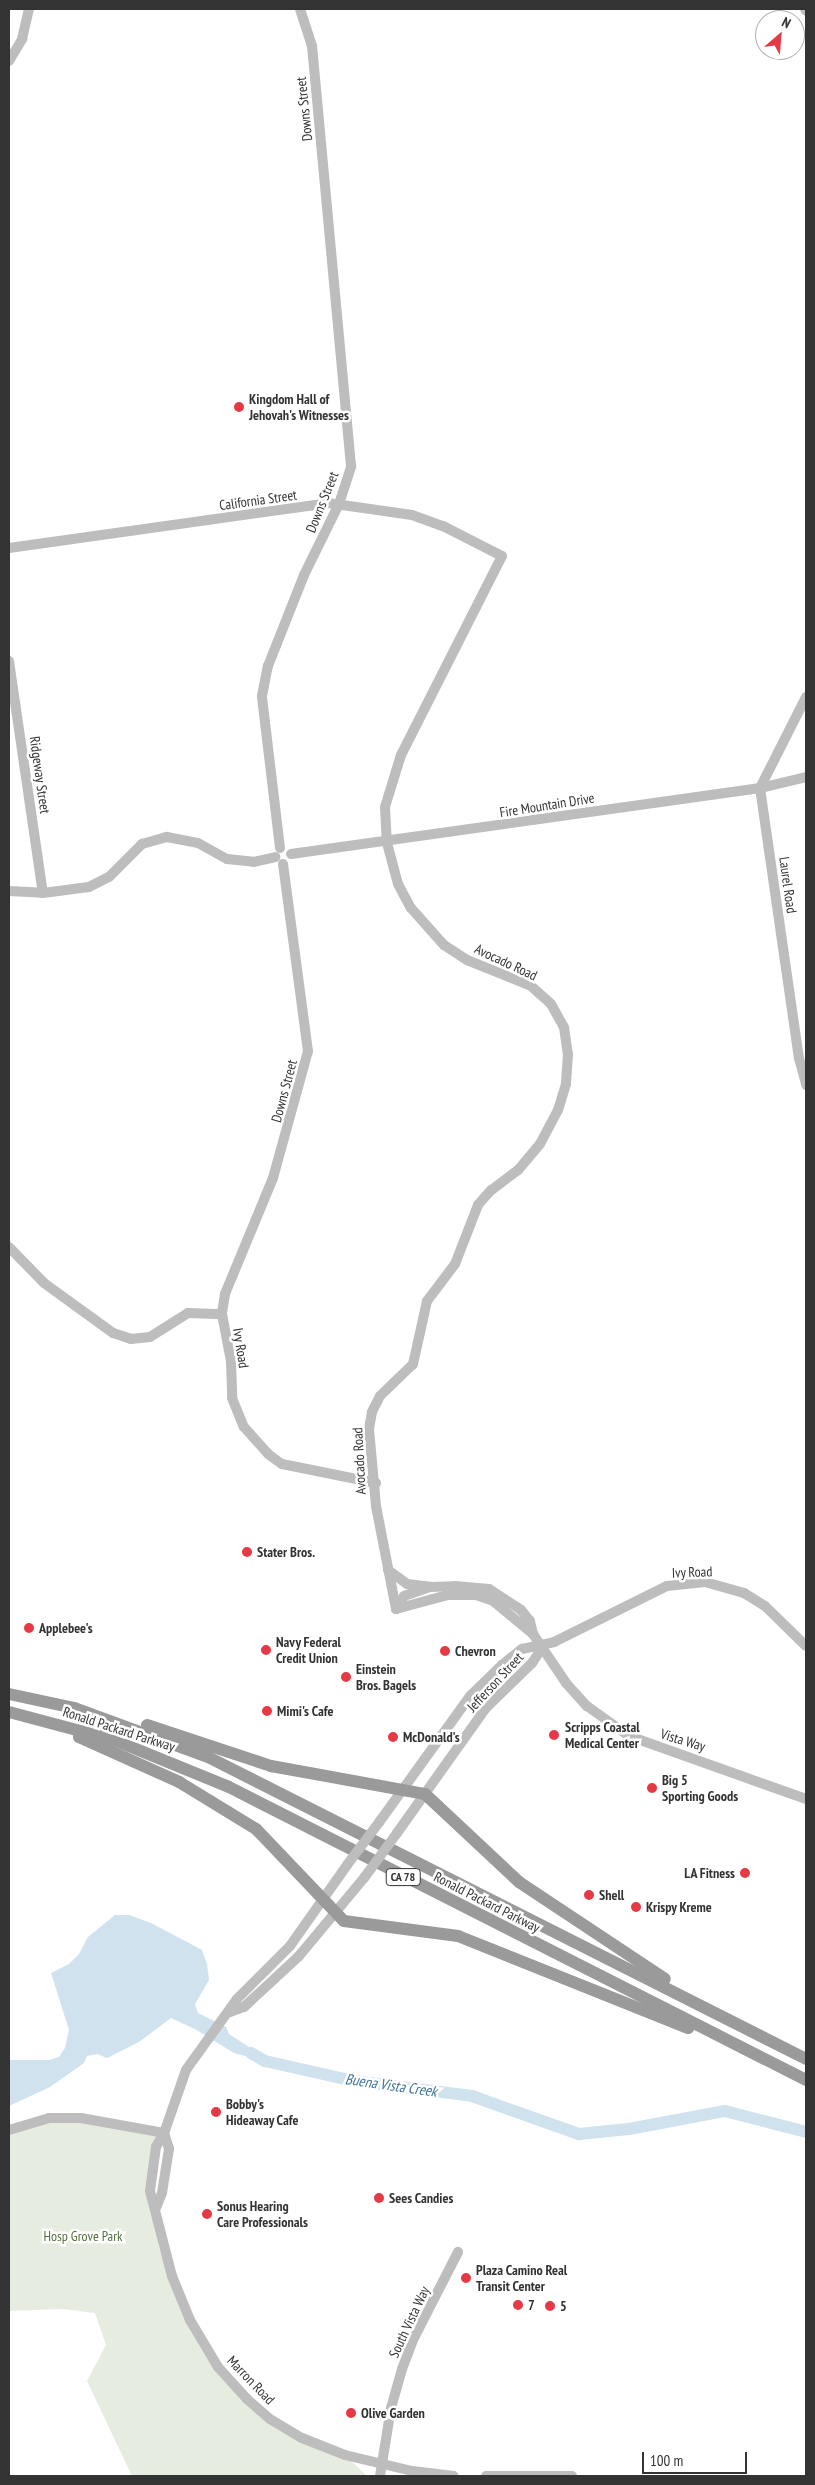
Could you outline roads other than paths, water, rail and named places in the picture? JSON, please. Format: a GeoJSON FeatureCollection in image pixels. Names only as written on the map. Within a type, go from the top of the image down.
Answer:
{"type":"FeatureCollection","features":[{"type":"Feature","properties":{"kind":"highway","name":"Ronald Packard Parkway"},"geometry":{"type":"LineString","coordinates":[[9,1694],[74,1708],[208,1757],[806,2059]]}},
{"type":"Feature","properties":{"kind":"highway"},"geometry":{"type":"LineString","coordinates":[[74,1708],[179,1733],[271,1766],[425,1794],[537,1895],[627,1956],[766,2039]]}},
{"type":"Feature","properties":{"kind":"highway"},"geometry":{"type":"LineString","coordinates":[[15,1713],[134,1761],[212,1800],[256,1829],[344,1921],[421,1929],[480,1944],[777,2065]]}},
{"type":"Feature","properties":{"kind":"highway","name":"Ronald Packard Parkway"},"geometry":{"type":"LineString","coordinates":[[15,1713],[114,1740],[229,1787],[806,2080]]}},
{"type":"Feature","properties":{"kind":"main road"},"geometry":{"type":"LineString","coordinates":[[9,60],[22,40],[29,9]]}},
{"type":"Feature","properties":{"kind":"main road","name":"Downs Street"},"geometry":{"type":"LineString","coordinates":[[222,1314],[225,1294],[273,1178],[308,1051],[279,857],[262,696],[268,666],[290,610],[339,504],[351,466],[312,46],[300,9]]}},
{"type":"Feature","properties":{"kind":"main road","name":"California Street"},"geometry":{"type":"LineString","coordinates":[[9,548],[339,504],[412,515],[443,526],[502,556]]}},
{"type":"Feature","properties":{"kind":"main road","name":"Avocado Road"},"geometry":{"type":"LineString","coordinates":[[396,1609],[376,1506],[376,1483],[369,1429],[372,1412],[380,1396],[413,1364],[426,1301],[455,1264],[478,1205],[491,1190],[518,1170],[540,1144],[563,1092],[568,1054],[564,1027],[551,1004],[531,986],[467,960],[444,945],[417,917],[398,884],[387,843],[385,807],[401,755],[502,556]]}},
{"type":"Feature","properties":{"kind":"main road","name":"Ridgeway Street"},"geometry":{"type":"LineString","coordinates":[[9,661],[43,893]]}},
{"type":"Feature","properties":{"kind":"main road"},"geometry":{"type":"LineString","coordinates":[[760,788],[806,697]]}},
{"type":"Feature","properties":{"kind":"main road","name":"Fire Mountain Drive"},"geometry":{"type":"LineString","coordinates":[[279,857],[288,862],[291,854],[387,843],[760,788],[806,777]]}},
{"type":"Feature","properties":{"kind":"main road","name":"Laurel Road"},"geometry":{"type":"LineString","coordinates":[[760,788],[799,1058],[806,1085]]}},
{"type":"Feature","properties":{"kind":"main road"},"geometry":{"type":"LineString","coordinates":[[9,892],[43,893],[89,887],[109,877],[142,844],[157,838],[184,838],[227,859],[244,862],[279,857]]}},
{"type":"Feature","properties":{"kind":"main road","name":"Ivy Road"},"geometry":{"type":"LineString","coordinates":[[9,1247],[44,1283],[113,1333],[131,1339],[150,1337],[188,1313],[222,1314],[230,1361],[233,1404],[240,1420],[255,1440],[276,1460],[289,1467],[376,1483]]}},
{"type":"Feature","properties":{"kind":"main road"},"geometry":{"type":"LineString","coordinates":[[388,1570],[407,1584],[430,1588]]}},
{"type":"Feature","properties":{"kind":"main road","name":"Ivy Road"},"geometry":{"type":"LineString","coordinates":[[542,1648],[667,1586],[705,1582],[720,1584],[753,1598],[806,1646]]}},
{"type":"Feature","properties":{"kind":"main road","name":"Vista Way"},"geometry":{"type":"LineString","coordinates":[[396,1609],[404,1596],[430,1588],[455,1586],[489,1589],[521,1610],[530,1621],[533,1634]]}},
{"type":"Feature","properties":{"kind":"main road","name":"Vista Way"},"geometry":{"type":"LineString","coordinates":[[396,1609],[448,1595],[484,1597],[510,1612],[533,1634],[587,1706],[629,1736],[806,1799]]}},
{"type":"Feature","properties":{"kind":"main road","name":"Jefferson Street"},"geometry":{"type":"LineString","coordinates":[[164,2133],[181,2080],[198,2049],[230,2012],[237,1999],[290,1946],[321,1899],[483,1683],[522,1649],[542,1648]]}},
{"type":"Feature","properties":{"kind":"main road","name":"Jefferson Street"},"geometry":{"type":"LineString","coordinates":[[230,2012],[244,2007],[314,1940],[364,1878],[485,1709],[532,1664],[542,1648]]}},
{"type":"Feature","properties":{"kind":"main road"},"geometry":{"type":"LineString","coordinates":[[9,2130],[49,2118],[81,2118],[164,2133]]}},
{"type":"Feature","properties":{"kind":"main road","name":"Marron Road"},"geometry":{"type":"LineString","coordinates":[[164,2133],[156,2147],[150,2179],[150,2191],[156,2208],[172,2276],[190,2320],[218,2367],[264,2414],[302,2438],[345,2455],[381,2464],[454,2476]]}},
{"type":"Feature","properties":{"kind":"main road","name":"South Vista Way"},"geometry":{"type":"LineString","coordinates":[[380,2476],[402,2369],[413,2340],[458,2252]]}},
{"type":"Feature","properties":{"kind":"main road"},"geometry":{"type":"LineString","coordinates":[[486,2476],[572,2476]]}},
{"type":"Feature","properties":{"kind":"water"},"geometry":{"type":"Polygon","coordinates":[[[115,1915],[129,1915],[151,1923],[202,1950],[207,1964],[209,1980],[195,2004],[198,2013],[226,2027],[229,2034],[263,2056],[265,2061],[234,2053],[195,2029],[171,2018],[139,2042],[107,2058],[97,2054],[87,2056],[84,2063],[50,2087],[9,2106],[9,2060],[49,2060],[59,2057],[65,2048],[69,2030],[51,1973],[69,1964],[79,1954],[88,1937],[115,1915]]]}},
{"type":"Feature","properties":{"kind":"waterway","name":"Buena Vista Creek"},"geometry":{"type":"LineString","coordinates":[[251,2053],[265,2061],[354,2081],[472,2096],[579,2134],[629,2129],[725,2111],[806,2132]]}},
{"type":"Feature","properties":{"kind":"place","name":"Kingdom Hall of Jehovah's Witnesses"},"geometry":{"type":"Point","coordinates":[239,407]}},
{"type":"Feature","properties":{"kind":"place","name":"Stater Bros."},"geometry":{"type":"Point","coordinates":[247,1552]}},
{"type":"Feature","properties":{"kind":"place","name":"Applebee's"},"geometry":{"type":"Point","coordinates":[29,1628]}},
{"type":"Feature","properties":{"kind":"place","name":"Navy Federal Credit Union"},"geometry":{"type":"Point","coordinates":[266,1650]}},
{"type":"Feature","properties":{"kind":"place","name":"Chevron"},"geometry":{"type":"Point","coordinates":[445,1651]}},
{"type":"Feature","properties":{"kind":"place","name":"Einstein Bros. Bagels"},"geometry":{"type":"Point","coordinates":[346,1677]}},
{"type":"Feature","properties":{"kind":"place","name":"Mimi's Cafe"},"geometry":{"type":"Point","coordinates":[267,1711]}},
{"type":"Feature","properties":{"kind":"place","name":"Scripps Coastal Medical Center"},"geometry":{"type":"Point","coordinates":[554,1735]}},
{"type":"Feature","properties":{"kind":"place","name":"McDonald's"},"geometry":{"type":"Point","coordinates":[393,1737]}},
{"type":"Feature","properties":{"kind":"place","name":"Big 5 Sporting Goods"},"geometry":{"type":"Point","coordinates":[652,1788]}},
{"type":"Feature","properties":{"kind":"place","name":"LA Fitness"},"geometry":{"type":"Point","coordinates":[745,1873]}},
{"type":"Feature","properties":{"kind":"place","name":"Shell"},"geometry":{"type":"Point","coordinates":[589,1895]}},
{"type":"Feature","properties":{"kind":"place","name":"Krispy Kreme"},"geometry":{"type":"Point","coordinates":[636,1907]}},
{"type":"Feature","properties":{"kind":"place","name":"Bobby's Hideaway Cafe"},"geometry":{"type":"Point","coordinates":[216,2112]}},
{"type":"Feature","properties":{"kind":"place","name":"Sees Candies"},"geometry":{"type":"Point","coordinates":[379,2198]}},
{"type":"Feature","properties":{"kind":"place","name":"Sonus Hearing Care Professionals"},"geometry":{"type":"Point","coordinates":[207,2214]}},
{"type":"Feature","properties":{"kind":"place","name":"Plaza Camino Real Transit Center"},"geometry":{"type":"Point","coordinates":[466,2278]}},
{"type":"Feature","properties":{"kind":"place","name":"7"},"geometry":{"type":"Point","coordinates":[518,2305]}},
{"type":"Feature","properties":{"kind":"place","name":"5"},"geometry":{"type":"Point","coordinates":[550,2306]}},
{"type":"Feature","properties":{"kind":"place","name":"Olive Garden"},"geometry":{"type":"Point","coordinates":[351,2413]}},
{"type":"Feature","properties":{"kind":"park label","name":"Hosp Grove Park"},"geometry":{"type":"Point","coordinates":[83,2236]}}]}
